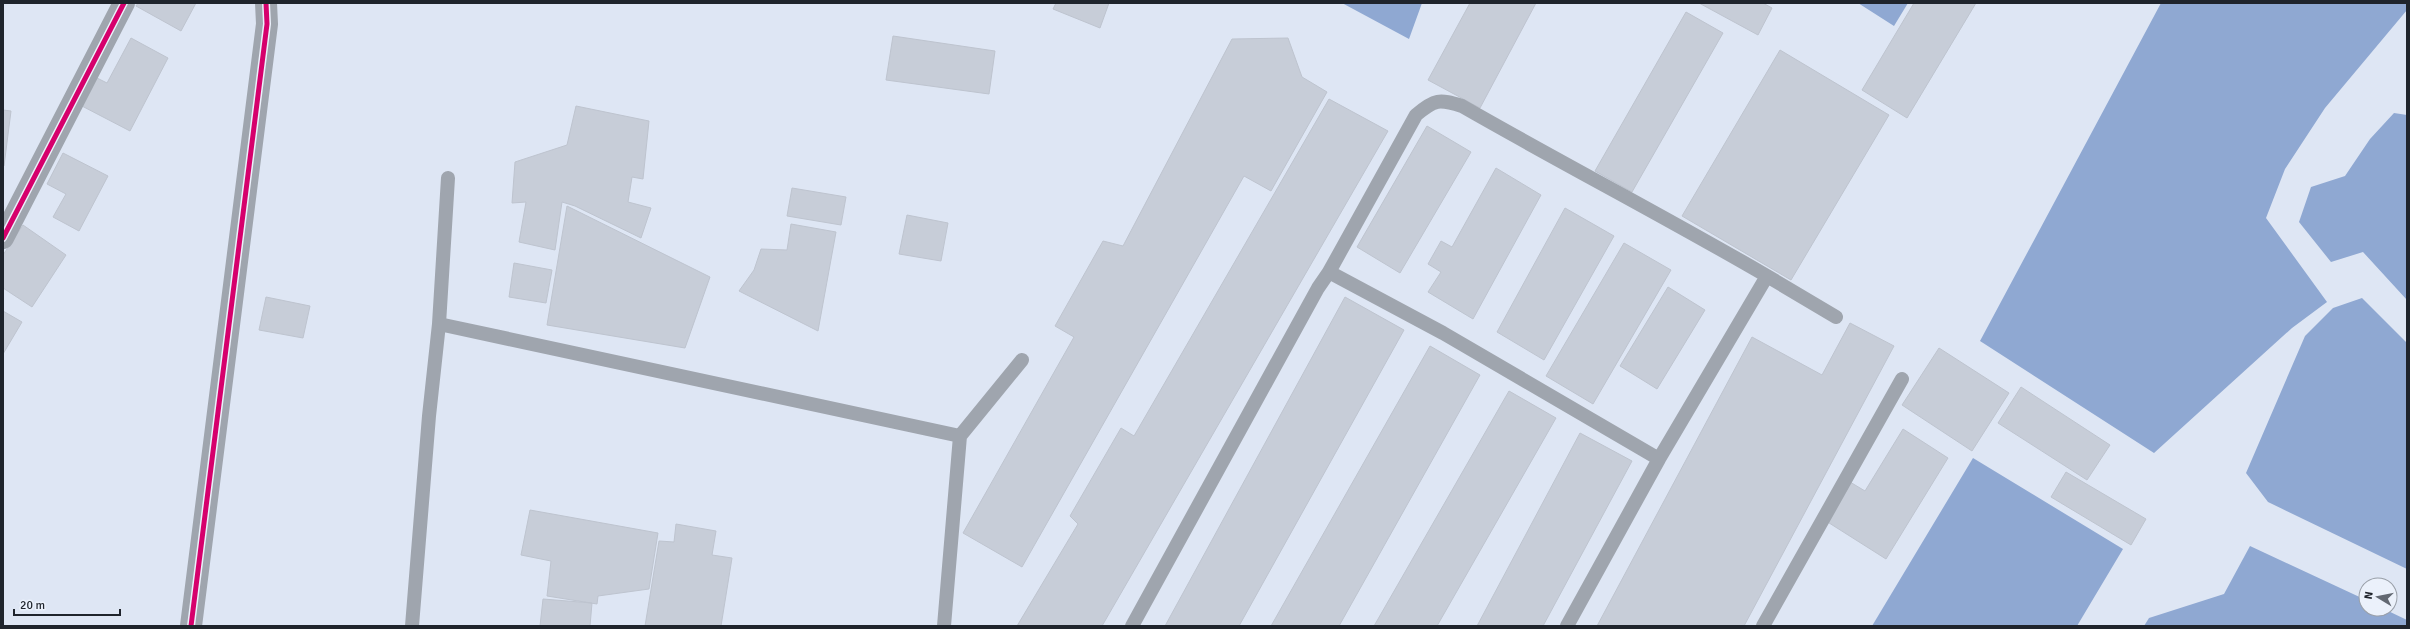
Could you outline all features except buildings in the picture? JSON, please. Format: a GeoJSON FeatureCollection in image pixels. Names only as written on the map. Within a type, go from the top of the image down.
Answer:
{"type":"FeatureCollection","features":[{"type":"Feature","properties":{"kind":"street"},"geometry":{"type":"LineString","coordinates":[[3,238],[124,3]]}},
{"type":"Feature","properties":{"kind":"street"},"geometry":{"type":"LineString","coordinates":[[192,626],[267,24],[266,3]]}},
{"type":"Feature","properties":{"kind":"lane"},"geometry":{"type":"LineString","coordinates":[[1132,626],[1318,288],[1329,272],[1416,115],[1431,102],[1443,100],[1462,106],[1575,171],[1707,241],[1836,317]]}},
{"type":"Feature","properties":{"kind":"lane"},"geometry":{"type":"LineString","coordinates":[[412,626],[429,416],[440,324],[448,178]]}},
{"type":"Feature","properties":{"kind":"lane"},"geometry":{"type":"LineString","coordinates":[[1329,272],[1442,333],[1659,460]]}},
{"type":"Feature","properties":{"kind":"lane"},"geometry":{"type":"LineString","coordinates":[[1567,626],[1659,460],[1767,276]]}},
{"type":"Feature","properties":{"kind":"lane"},"geometry":{"type":"LineString","coordinates":[[440,324],[960,436]]}},
{"type":"Feature","properties":{"kind":"lane"},"geometry":{"type":"LineString","coordinates":[[944,626],[960,436],[1022,360]]}},
{"type":"Feature","properties":{"kind":"lane"},"geometry":{"type":"LineString","coordinates":[[1763,626],[1902,379]]}},
{"type":"Feature","properties":{"kind":"water"},"geometry":{"type":"Polygon","coordinates":[[[1342,3],[1422,3],[1409,39],[1342,3]]]}},
{"type":"Feature","properties":{"kind":"water"},"geometry":{"type":"Polygon","coordinates":[[[1858,3],[1908,3],[1894,26],[1858,3]]]}},
{"type":"Feature","properties":{"kind":"water"},"geometry":{"type":"Polygon","coordinates":[[[2161,3],[2407,3],[2407,10],[2325,108],[2285,169],[2266,218],[2327,302],[2292,328],[2154,453],[1980,341],[2161,3]]]}},
{"type":"Feature","properties":{"kind":"water"},"geometry":{"type":"Polygon","coordinates":[[[2394,113],[2407,115],[2407,300],[2363,252],[2331,262],[2299,222],[2311,187],[2345,176],[2370,139],[2394,113]]]}},
{"type":"Feature","properties":{"kind":"water"},"geometry":{"type":"Polygon","coordinates":[[[2362,298],[2407,343],[2407,569],[2268,502],[2246,473],[2305,336],[2333,308],[2362,298]]]}},
{"type":"Feature","properties":{"kind":"water"},"geometry":{"type":"Polygon","coordinates":[[[1973,458],[2123,549],[2077,626],[1872,626],[1973,458]]]}},
{"type":"Feature","properties":{"kind":"water"},"geometry":{"type":"Polygon","coordinates":[[[2250,546],[2358,596],[2358,617],[2398,617],[2398,616],[2407,620],[2407,626],[2144,626],[2149,618],[2224,594],[2250,546]]]}},
{"type":"Feature","properties":{"kind":"cycle path"},"geometry":{"type":"LineString","coordinates":[[3,238],[124,3]]}},
{"type":"Feature","properties":{"kind":"cycle path"},"geometry":{"type":"LineString","coordinates":[[191,626],[267,24],[266,3]]}}]}
